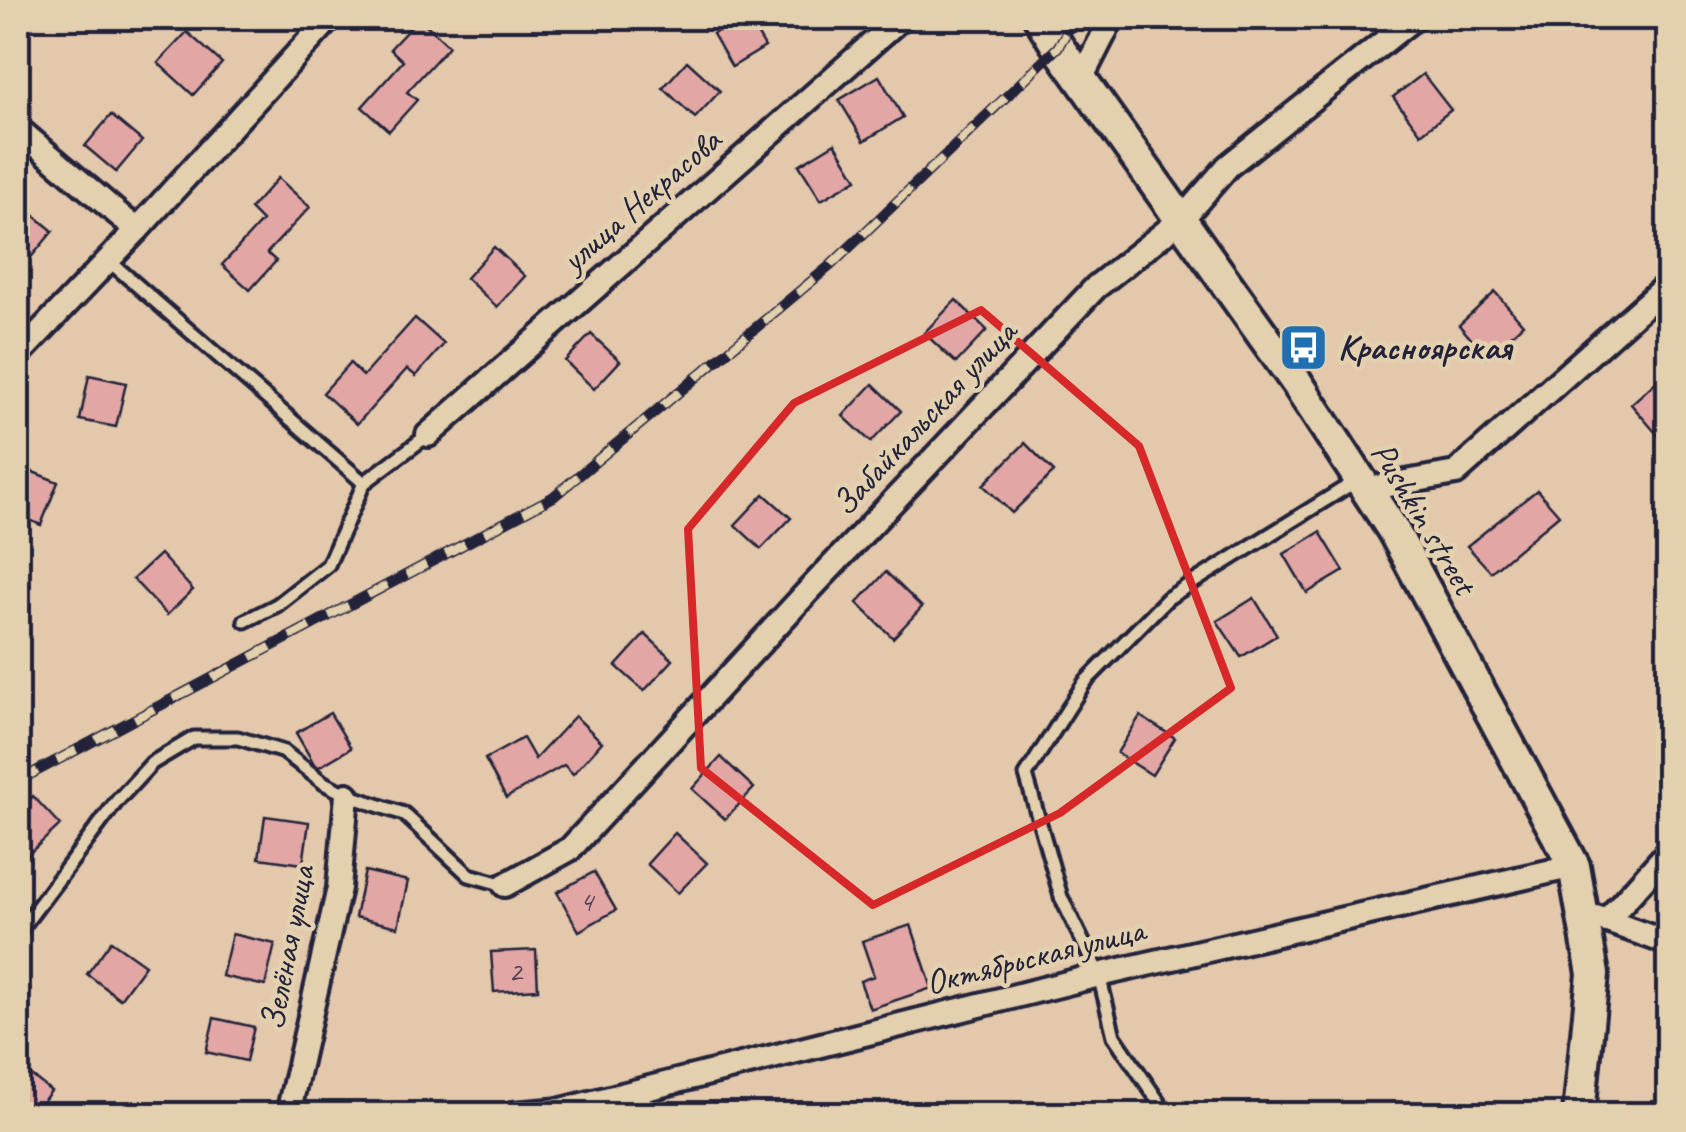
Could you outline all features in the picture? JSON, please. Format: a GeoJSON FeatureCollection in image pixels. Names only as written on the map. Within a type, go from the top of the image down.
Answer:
{"type":"FeatureCollection","features":[{"type":"Feature","properties":{"kind":"street"},"geometry":{"type":"LineString","coordinates":[[18,355],[330,18]]}},
{"type":"Feature","properties":{"kind":"street","name":"улица Некрасова"},"geometry":{"type":"LineString","coordinates":[[428,435],[901,18]]}},
{"type":"Feature","properties":{"kind":"street","name":"Pushkin street"},"geometry":{"type":"LineString","coordinates":[[1040,18],[1297,383],[1393,530],[1574,866],[1594,916],[1593,974],[1578,1114]]}},
{"type":"Feature","properties":{"kind":"street"},"geometry":{"type":"LineString","coordinates":[[1081,79],[1112,18]]}},
{"type":"Feature","properties":{"kind":"street","name":"Забайкальская улица"},"geometry":{"type":"LineString","coordinates":[[505,885],[570,849],[1096,287],[1182,219],[1228,166],[1414,18]]}},
{"type":"Feature","properties":{"kind":"street"},"geometry":{"type":"LineString","coordinates":[[18,129],[137,230]]}},
{"type":"Feature","properties":{"kind":"street"},"geometry":{"type":"LineString","coordinates":[[1364,484],[1456,472],[1668,284]]}},
{"type":"Feature","properties":{"kind":"street","name":"Зелёная улица"},"geometry":{"type":"LineString","coordinates":[[288,1114],[339,888],[348,795]]}},
{"type":"Feature","properties":{"kind":"street"},"geometry":{"type":"LineString","coordinates":[[1668,852],[1594,916],[1668,943]]}},
{"type":"Feature","properties":{"kind":"street","name":"Октябрьская улица"},"geometry":{"type":"LineString","coordinates":[[513,1114],[562,1110],[1099,975],[1574,866]]}},
{"type":"Feature","properties":{"kind":"lane"},"geometry":{"type":"LineString","coordinates":[[108,260],[364,483]]}},
{"type":"Feature","properties":{"kind":"lane"},"geometry":{"type":"LineString","coordinates":[[244,621],[276,605],[328,565],[364,483],[428,435]]}},
{"type":"Feature","properties":{"kind":"lane"},"geometry":{"type":"LineString","coordinates":[[1167,1114],[1114,1036],[1099,975],[1060,896],[1026,774],[1085,682],[1168,598],[1364,484]]}},
{"type":"Feature","properties":{"kind":"lane"},"geometry":{"type":"LineString","coordinates":[[18,934],[117,801],[152,763],[194,738],[238,738],[284,752],[348,795],[404,814],[469,875],[505,885]]}},
{"type":"Feature","properties":{"kind":"highlighted area"},"geometry":{"type":"Polygon","coordinates":[[[981,310],[1139,446],[1231,688],[1060,813],[873,905],[701,768],[688,529],[794,403],[981,310]]]}},
{"type":"Feature","properties":{"kind":"building"},"geometry":{"type":"Polygon","coordinates":[[[419,18],[449,46],[407,92],[417,100],[389,131],[362,107],[403,61],[390,49],[419,18]]]}},
{"type":"Feature","properties":{"kind":"building"},"geometry":{"type":"Polygon","coordinates":[[[740,18],[748,18],[765,47],[732,67],[713,34],[740,18]]]}},
{"type":"Feature","properties":{"kind":"building"},"geometry":{"type":"Polygon","coordinates":[[[187,32],[222,63],[193,95],[158,63],[187,32]]]}},
{"type":"Feature","properties":{"kind":"building"},"geometry":{"type":"Polygon","coordinates":[[[687,61],[720,91],[695,118],[663,88],[687,61]]]}},
{"type":"Feature","properties":{"kind":"building"},"geometry":{"type":"Polygon","coordinates":[[[1423,74],[1451,110],[1421,134],[1393,97],[1423,74]]]}},
{"type":"Feature","properties":{"kind":"building"},"geometry":{"type":"Polygon","coordinates":[[[879,76],[903,117],[864,141],[839,100],[879,76]]]}},
{"type":"Feature","properties":{"kind":"building"},"geometry":{"type":"Polygon","coordinates":[[[111,115],[142,141],[116,172],[85,146],[111,115]]]}},
{"type":"Feature","properties":{"kind":"building"},"geometry":{"type":"Polygon","coordinates":[[[835,143],[857,179],[821,200],[799,165],[835,143]]]}},
{"type":"Feature","properties":{"kind":"building"},"geometry":{"type":"Polygon","coordinates":[[[278,178],[310,207],[267,253],[276,261],[250,290],[222,265],[262,221],[250,209],[278,178]]]}},
{"type":"Feature","properties":{"kind":"building"},"geometry":{"type":"Polygon","coordinates":[[[18,202],[53,231],[18,273],[18,202]]]}},
{"type":"Feature","properties":{"kind":"building"},"geometry":{"type":"Polygon","coordinates":[[[494,247],[525,276],[497,307],[466,278],[494,247]]]}},
{"type":"Feature","properties":{"kind":"building"},"geometry":{"type":"Polygon","coordinates":[[[1495,292],[1523,324],[1487,357],[1459,325],[1495,292]]]}},
{"type":"Feature","properties":{"kind":"building"},"geometry":{"type":"Polygon","coordinates":[[[956,300],[987,330],[956,363],[924,333],[956,300]]]}},
{"type":"Feature","properties":{"kind":"building"},"geometry":{"type":"Polygon","coordinates":[[[415,318],[444,344],[416,376],[407,369],[357,424],[323,393],[350,363],[363,376],[415,318]]]}},
{"type":"Feature","properties":{"kind":"building"},"geometry":{"type":"Polygon","coordinates":[[[591,334],[620,361],[594,389],[565,361],[591,334]]]}},
{"type":"Feature","properties":{"kind":"building"},"geometry":{"type":"Polygon","coordinates":[[[1668,371],[1668,447],[1631,404],[1668,371]]]}},
{"type":"Feature","properties":{"kind":"building"},"geometry":{"type":"Polygon","coordinates":[[[89,375],[126,383],[116,427],[80,420],[89,375]]]}},
{"type":"Feature","properties":{"kind":"building"},"geometry":{"type":"Polygon","coordinates":[[[873,384],[901,411],[871,442],[843,416],[873,384]]]}},
{"type":"Feature","properties":{"kind":"building"},"geometry":{"type":"Polygon","coordinates":[[[1025,443],[1054,472],[1012,513],[983,485],[1025,443]]]}},
{"type":"Feature","properties":{"kind":"building"},"geometry":{"type":"Polygon","coordinates":[[[18,466],[58,482],[41,525],[18,515],[18,466]]]}},
{"type":"Feature","properties":{"kind":"building"},"geometry":{"type":"Polygon","coordinates":[[[1537,490],[1559,515],[1491,572],[1467,546],[1537,490]]]}},
{"type":"Feature","properties":{"kind":"building"},"geometry":{"type":"Polygon","coordinates":[[[764,494],[791,518],[761,549],[735,525],[764,494]]]}},
{"type":"Feature","properties":{"kind":"building"},"geometry":{"type":"Polygon","coordinates":[[[1320,532],[1344,571],[1307,593],[1284,554],[1320,532]]]}},
{"type":"Feature","properties":{"kind":"building"},"geometry":{"type":"Polygon","coordinates":[[[160,554],[193,590],[167,615],[133,579],[160,554]]]}},
{"type":"Feature","properties":{"kind":"building"},"geometry":{"type":"Polygon","coordinates":[[[886,572],[922,607],[893,638],[857,603],[886,572]]]}},
{"type":"Feature","properties":{"kind":"building"},"geometry":{"type":"Polygon","coordinates":[[[1254,598],[1277,635],[1241,657],[1217,621],[1254,598]]]}},
{"type":"Feature","properties":{"kind":"building"},"geometry":{"type":"Polygon","coordinates":[[[645,634],[673,660],[644,691],[616,666],[645,634]]]}},
{"type":"Feature","properties":{"kind":"building"},"geometry":{"type":"Polygon","coordinates":[[[330,713],[351,748],[319,767],[296,733],[330,713]]]}},
{"type":"Feature","properties":{"kind":"building"},"geometry":{"type":"Polygon","coordinates":[[[575,716],[602,742],[573,774],[564,765],[506,798],[485,759],[523,738],[535,759],[575,716]]]}},
{"type":"Feature","properties":{"kind":"building"},"geometry":{"type":"Polygon","coordinates":[[[1140,716],[1175,738],[1152,775],[1117,753],[1140,716]]]}},
{"type":"Feature","properties":{"kind":"building"},"geometry":{"type":"Polygon","coordinates":[[[721,757],[754,788],[725,819],[692,789],[721,757]]]}},
{"type":"Feature","properties":{"kind":"building"},"geometry":{"type":"Polygon","coordinates":[[[33,796],[60,825],[18,864],[18,811],[33,796]]]}},
{"type":"Feature","properties":{"kind":"building"},"geometry":{"type":"Polygon","coordinates":[[[265,816],[309,822],[303,864],[259,858],[265,816]]]}},
{"type":"Feature","properties":{"kind":"building"},"geometry":{"type":"Polygon","coordinates":[[[675,833],[707,863],[678,893],[647,864],[675,833]]]}},
{"type":"Feature","properties":{"kind":"building"},"geometry":{"type":"Polygon","coordinates":[[[365,871],[408,881],[398,927],[355,917],[365,871]]]}},
{"type":"Feature","properties":{"kind":"building"},"geometry":{"type":"Polygon","coordinates":[[[594,872],[616,910],[579,931],[557,892],[594,872]]]}},
{"type":"Feature","properties":{"kind":"building"},"geometry":{"type":"Polygon","coordinates":[[[911,925],[932,988],[870,1009],[860,981],[874,976],[862,941],[911,925]]]}},
{"type":"Feature","properties":{"kind":"building"},"geometry":{"type":"Polygon","coordinates":[[[232,934],[275,944],[265,986],[222,976],[232,934]]]}},
{"type":"Feature","properties":{"kind":"building"},"geometry":{"type":"Polygon","coordinates":[[[111,941],[145,965],[120,999],[87,974],[111,941]]]}},
{"type":"Feature","properties":{"kind":"building"},"geometry":{"type":"Polygon","coordinates":[[[536,950],[538,989],[494,992],[491,952],[536,950]]]}},
{"type":"Feature","properties":{"kind":"building"},"geometry":{"type":"Polygon","coordinates":[[[214,1018],[254,1027],[246,1061],[206,1052],[214,1018]]]}},
{"type":"Feature","properties":{"kind":"building"},"geometry":{"type":"Polygon","coordinates":[[[18,1065],[51,1091],[33,1114],[18,1114],[18,1065]]]}},
{"type":"Feature","properties":{"kind":"railway"},"geometry":{"type":"LineString","coordinates":[[18,781],[553,497],[831,265],[1058,47],[1075,18]]}},
{"type":"Feature","properties":{"kind":"place","name":"Красноярская"},"geometry":{"type":"Point","coordinates":[1303,347]}}]}
